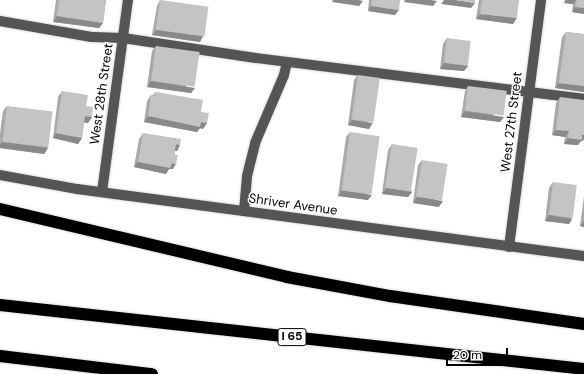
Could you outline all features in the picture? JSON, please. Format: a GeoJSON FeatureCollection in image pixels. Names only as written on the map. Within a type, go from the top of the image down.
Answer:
{"type":"FeatureCollection","features":[{"type":"Feature","properties":{"kind":"highway"},"geometry":{"type":"LineString","coordinates":[[0,209],[287,277],[390,296],[584,324]]}},
{"type":"Feature","properties":{"kind":"highway","name":"I 65"},"geometry":{"type":"LineString","coordinates":[[0,305],[584,369]]}},
{"type":"Feature","properties":{"kind":"highway"},"geometry":{"type":"LineString","coordinates":[[0,356],[152,374]]}},
{"type":"Feature","properties":{"kind":"street","name":"West 28th Street"},"geometry":{"type":"LineString","coordinates":[[102,192],[128,0]]}},
{"type":"Feature","properties":{"kind":"street","name":"West 27th Street"},"geometry":{"type":"LineString","coordinates":[[509,247],[541,0]]}},
{"type":"Feature","properties":{"kind":"street"},"geometry":{"type":"LineString","coordinates":[[0,21],[92,37],[123,38],[287,62],[529,90],[584,99]]}},
{"type":"Feature","properties":{"kind":"street"},"geometry":{"type":"LineString","coordinates":[[244,211],[247,176],[255,143],[284,75],[287,62]]}},
{"type":"Feature","properties":{"kind":"street","name":"Shriver Avenue"},"geometry":{"type":"LineString","coordinates":[[0,175],[102,192],[584,256]]}},
{"type":"Feature","properties":{"kind":"building"},"geometry":{"type":"Polygon","coordinates":[[[59,0],[106,0],[103,23],[57,16],[59,0]]]}},
{"type":"Feature","properties":{"kind":"building"},"geometry":{"type":"Polygon","coordinates":[[[160,0],[209,7],[204,37],[156,30],[160,0]]]}},
{"type":"Feature","properties":{"kind":"building"},"geometry":{"type":"Polygon","coordinates":[[[372,0],[400,0],[399,10],[371,6],[372,0]]]}},
{"type":"Feature","properties":{"kind":"building"},"geometry":{"type":"Polygon","coordinates":[[[456,0],[475,0],[475,3],[456,0]]]}},
{"type":"Feature","properties":{"kind":"building"},"geometry":{"type":"Polygon","coordinates":[[[482,0],[519,0],[517,18],[480,14],[482,0]]]}},
{"type":"Feature","properties":{"kind":"building"},"geometry":{"type":"Polygon","coordinates":[[[577,0],[584,0],[584,8],[575,7],[577,0]]]}},
{"type":"Feature","properties":{"kind":"building"},"geometry":{"type":"Polygon","coordinates":[[[566,32],[584,34],[584,86],[559,83],[566,32]]]}},
{"type":"Feature","properties":{"kind":"building"},"geometry":{"type":"Polygon","coordinates":[[[447,38],[471,41],[468,66],[444,63],[447,38]]]}},
{"type":"Feature","properties":{"kind":"building"},"geometry":{"type":"Polygon","coordinates":[[[156,46],[200,52],[195,87],[151,81],[156,46]]]}},
{"type":"Feature","properties":{"kind":"building"},"geometry":{"type":"Polygon","coordinates":[[[358,75],[380,78],[374,123],[352,120],[358,75]]]}},
{"type":"Feature","properties":{"kind":"building"},"geometry":{"type":"Polygon","coordinates":[[[468,86],[507,91],[504,116],[465,111],[468,86]]]}},
{"type":"Feature","properties":{"kind":"building"},"geometry":{"type":"Polygon","coordinates":[[[62,91],[88,95],[86,106],[93,107],[92,117],[85,116],[82,138],[56,133],[62,91]]]}},
{"type":"Feature","properties":{"kind":"building"},"geometry":{"type":"Polygon","coordinates":[[[156,92],[203,100],[201,112],[209,113],[207,123],[201,122],[200,127],[148,116],[151,95],[155,96],[156,92]]]}},
{"type":"Feature","properties":{"kind":"building"},"geometry":{"type":"Polygon","coordinates":[[[560,97],[584,100],[584,135],[582,135],[582,140],[568,138],[569,131],[556,130],[560,97]]]}},
{"type":"Feature","properties":{"kind":"building"},"geometry":{"type":"Polygon","coordinates":[[[7,106],[53,112],[48,147],[3,142],[7,106]]]}},
{"type":"Feature","properties":{"kind":"building"},"geometry":{"type":"Polygon","coordinates":[[[350,132],[380,136],[371,195],[342,190],[350,132]]]}},
{"type":"Feature","properties":{"kind":"building"},"geometry":{"type":"Polygon","coordinates":[[[143,133],[181,139],[180,145],[176,144],[174,155],[178,155],[176,164],[172,163],[170,168],[138,162],[143,133]]]}},
{"type":"Feature","properties":{"kind":"building"},"geometry":{"type":"Polygon","coordinates":[[[392,144],[418,148],[411,192],[385,187],[392,144]]]}},
{"type":"Feature","properties":{"kind":"building"},"geometry":{"type":"Polygon","coordinates":[[[422,160],[448,164],[442,201],[416,197],[422,160]]]}},
{"type":"Feature","properties":{"kind":"building"},"geometry":{"type":"Polygon","coordinates":[[[553,182],[577,185],[573,218],[549,215],[553,182]]]}}]}
